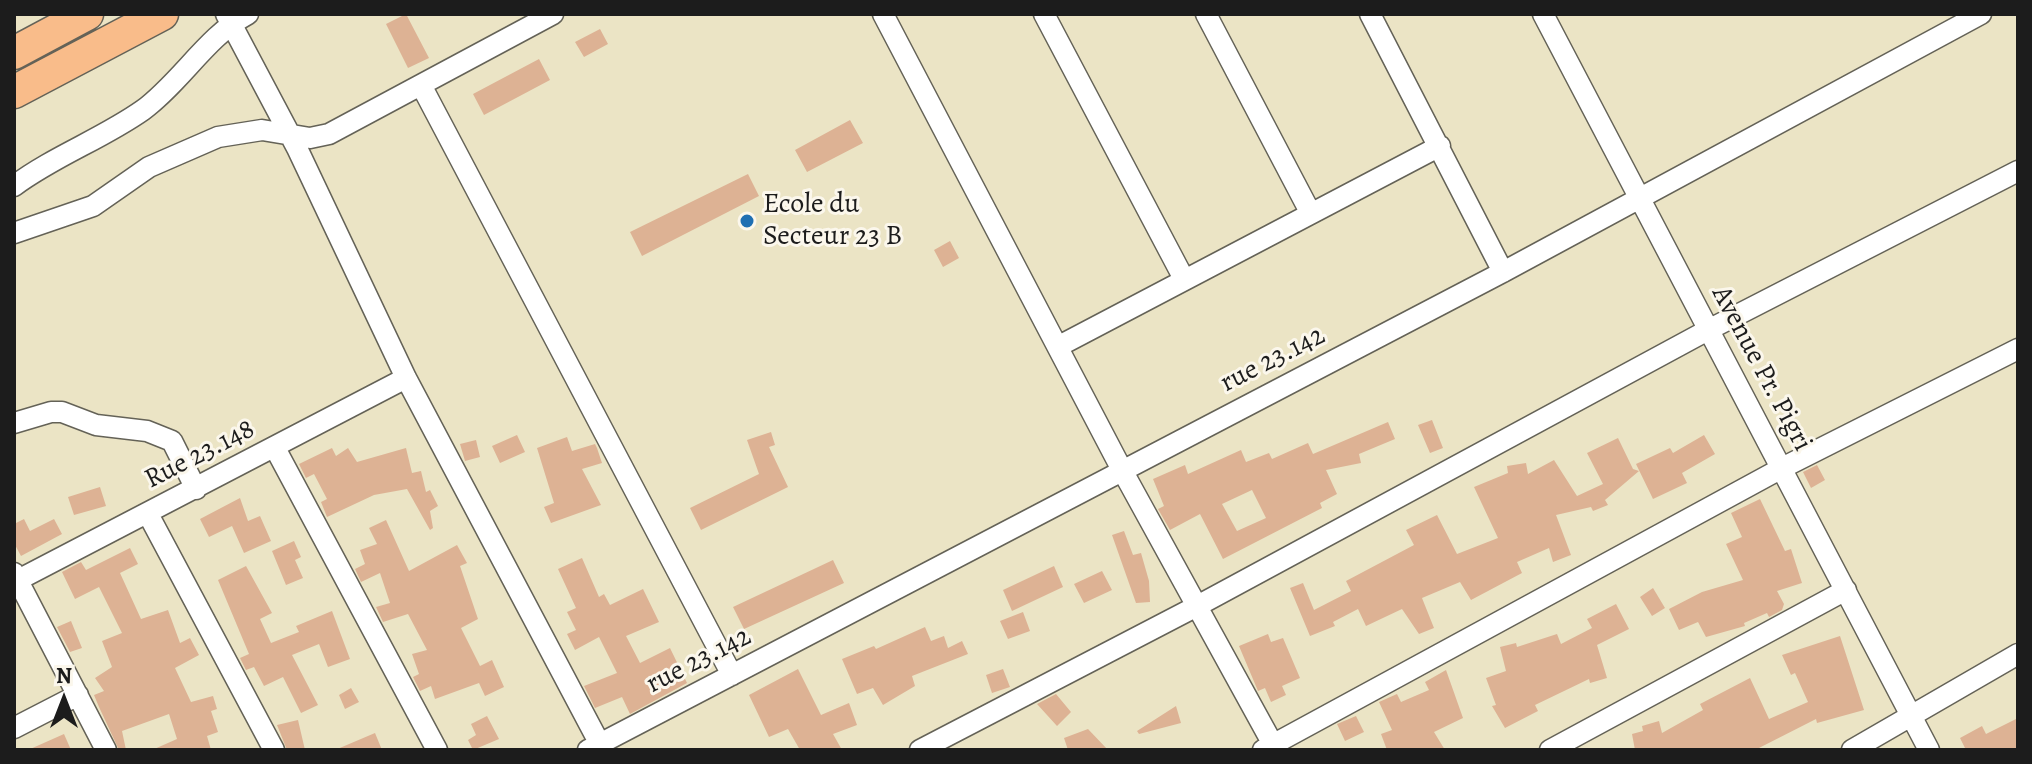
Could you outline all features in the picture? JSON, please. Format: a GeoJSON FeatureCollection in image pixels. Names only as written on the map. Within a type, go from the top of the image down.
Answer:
{"type":"FeatureCollection","features":[{"type":"Feature","properties":{"kind":"main road"},"geometry":{"type":"LineString","coordinates":[[14,53],[87,14]]}},
{"type":"Feature","properties":{"kind":"main road"},"geometry":{"type":"LineString","coordinates":[[14,92],[162,14]]}},
{"type":"Feature","properties":{"kind":"street"},"geometry":{"type":"LineString","coordinates":[[14,233],[93,206],[149,167],[218,137],[262,130],[310,138],[329,134],[553,14]]}},
{"type":"Feature","properties":{"kind":"street"},"geometry":{"type":"LineString","coordinates":[[883,14],[1122,470],[1199,605],[1271,748],[1782,468],[2018,349]]}},
{"type":"Feature","properties":{"kind":"street"},"geometry":{"type":"LineString","coordinates":[[1044,14],[1184,279]]}},
{"type":"Feature","properties":{"kind":"street"},"geometry":{"type":"LineString","coordinates":[[1206,14],[1310,212]]}},
{"type":"Feature","properties":{"kind":"street"},"geometry":{"type":"LineString","coordinates":[[1370,14],[1503,272]]}},
{"type":"Feature","properties":{"kind":"street","name":"Avenue Pr. Pigri"},"geometry":{"type":"LineString","coordinates":[[1543,14],[1929,750]]}},
{"type":"Feature","properties":{"kind":"street","name":"rue 23.142"},"geometry":{"type":"LineString","coordinates":[[597,748],[1503,272],[1981,14]]}},
{"type":"Feature","properties":{"kind":"street"},"geometry":{"type":"LineString","coordinates":[[14,186],[143,110],[176,83],[235,17],[406,378],[597,748]]}},
{"type":"Feature","properties":{"kind":"street"},"geometry":{"type":"LineString","coordinates":[[421,85],[732,675]]}},
{"type":"Feature","properties":{"kind":"street"},"geometry":{"type":"LineString","coordinates":[[1059,346],[1440,146]]}},
{"type":"Feature","properties":{"kind":"street"},"geometry":{"type":"LineString","coordinates":[[920,750],[1199,605],[1708,330],[2018,171]]}},
{"type":"Feature","properties":{"kind":"street","name":"Rue 23.148"},"geometry":{"type":"LineString","coordinates":[[16,577],[148,514],[406,378]]}},
{"type":"Feature","properties":{"kind":"street"},"geometry":{"type":"LineString","coordinates":[[14,423],[51,412],[96,425],[147,431],[172,441],[196,489]]}},
{"type":"Feature","properties":{"kind":"street"},"geometry":{"type":"LineString","coordinates":[[275,448],[437,750]]}},
{"type":"Feature","properties":{"kind":"street"},"geometry":{"type":"LineString","coordinates":[[148,514],[274,750]]}},
{"type":"Feature","properties":{"kind":"street"},"geometry":{"type":"LineString","coordinates":[[16,577],[106,750]]}},
{"type":"Feature","properties":{"kind":"street"},"geometry":{"type":"LineString","coordinates":[[1550,750],[1846,590]]}},
{"type":"Feature","properties":{"kind":"street"},"geometry":{"type":"LineString","coordinates":[[1852,750],[2018,654]]}},
{"type":"Feature","properties":{"kind":"street"},"geometry":{"type":"LineString","coordinates":[[14,728],[78,695]]}},
{"type":"Feature","properties":{"kind":"building"},"geometry":{"type":"Polygon","coordinates":[[[406,14],[429,58],[408,68],[386,24],[406,14]]]}},
{"type":"Feature","properties":{"kind":"building"},"geometry":{"type":"Polygon","coordinates":[[[600,29],[608,44],[584,57],[575,42],[600,29]]]}},
{"type":"Feature","properties":{"kind":"building"},"geometry":{"type":"Polygon","coordinates":[[[539,59],[550,80],[484,115],[473,94],[539,59]]]}},
{"type":"Feature","properties":{"kind":"building"},"geometry":{"type":"Polygon","coordinates":[[[850,120],[863,143],[807,172],[795,150],[850,120]]]}},
{"type":"Feature","properties":{"kind":"building"},"geometry":{"type":"Polygon","coordinates":[[[748,174],[759,196],[642,256],[630,232],[748,174]]]}},
{"type":"Feature","properties":{"kind":"building"},"geometry":{"type":"Polygon","coordinates":[[[950,241],[959,258],[943,267],[934,250],[950,241]]]}},
{"type":"Feature","properties":{"kind":"building"},"geometry":{"type":"Polygon","coordinates":[[[1432,420],[1443,448],[1430,453],[1418,425],[1432,420]]]}},
{"type":"Feature","properties":{"kind":"building"},"geometry":{"type":"Polygon","coordinates":[[[1388,422],[1395,439],[1359,454],[1361,463],[1326,470],[1337,494],[1320,503],[1322,508],[1223,559],[1200,514],[1170,530],[1158,509],[1164,506],[1153,479],[1185,465],[1188,474],[1241,450],[1246,462],[1269,453],[1272,459],[1308,443],[1313,454],[1388,422]],[[1252,490],[1222,504],[1237,531],[1266,518],[1252,490]]]}},
{"type":"Feature","properties":{"kind":"building"},"geometry":{"type":"Polygon","coordinates":[[[771,432],[775,445],[769,447],[788,487],[701,530],[690,508],[759,474],[747,440],[771,432]]]}},
{"type":"Feature","properties":{"kind":"building"},"geometry":{"type":"Polygon","coordinates":[[[517,435],[525,452],[500,463],[492,446],[517,435]]]}},
{"type":"Feature","properties":{"kind":"building"},"geometry":{"type":"Polygon","coordinates":[[[1704,435],[1715,454],[1682,473],[1687,483],[1653,499],[1636,464],[1670,448],[1673,453],[1704,435]]]}},
{"type":"Feature","properties":{"kind":"building"},"geometry":{"type":"Polygon","coordinates":[[[567,437],[572,451],[595,444],[597,448],[602,463],[582,469],[601,505],[551,523],[544,507],[554,503],[537,448],[567,437]]]}},
{"type":"Feature","properties":{"kind":"building"},"geometry":{"type":"Polygon","coordinates":[[[1618,438],[1633,469],[1639,471],[1605,500],[1608,505],[1593,511],[1591,507],[1556,515],[1571,555],[1553,562],[1549,548],[1517,562],[1522,573],[1471,600],[1460,582],[1422,598],[1434,628],[1419,634],[1402,609],[1366,626],[1358,609],[1333,622],[1335,626],[1310,636],[1290,588],[1303,583],[1314,610],[1351,591],[1346,581],[1414,545],[1406,530],[1437,515],[1457,554],[1498,538],[1474,487],[1508,473],[1507,466],[1526,463],[1528,474],[1554,460],[1577,496],[1603,484],[1587,453],[1618,438]]]}},
{"type":"Feature","properties":{"kind":"building"},"geometry":{"type":"Polygon","coordinates":[[[476,440],[480,457],[465,461],[460,444],[476,440]]]}},
{"type":"Feature","properties":{"kind":"building"},"geometry":{"type":"Polygon","coordinates":[[[332,448],[336,456],[348,448],[357,462],[406,448],[412,473],[421,471],[426,492],[430,490],[438,506],[430,511],[433,528],[430,530],[407,489],[374,495],[327,517],[321,502],[327,499],[314,474],[306,478],[299,464],[332,448]]]}},
{"type":"Feature","properties":{"kind":"building"},"geometry":{"type":"Polygon","coordinates":[[[1817,465],[1825,480],[1811,488],[1803,472],[1817,465]]]}},
{"type":"Feature","properties":{"kind":"building"},"geometry":{"type":"Polygon","coordinates":[[[100,487],[106,506],[74,515],[68,497],[100,487]]]}},
{"type":"Feature","properties":{"kind":"building"},"geometry":{"type":"Polygon","coordinates":[[[240,498],[248,521],[260,516],[271,541],[244,553],[232,526],[209,537],[200,519],[240,498]]]}},
{"type":"Feature","properties":{"kind":"building"},"geometry":{"type":"Polygon","coordinates":[[[1760,499],[1785,551],[1791,549],[1802,583],[1777,591],[1784,604],[1782,610],[1769,617],[1767,613],[1744,623],[1745,626],[1706,637],[1698,622],[1679,630],[1669,609],[1702,592],[1743,580],[1726,544],[1742,537],[1731,513],[1760,499]]]}},
{"type":"Feature","properties":{"kind":"building"},"geometry":{"type":"Polygon","coordinates":[[[24,519],[30,531],[54,519],[62,534],[21,556],[14,543],[14,524],[24,519]]]}},
{"type":"Feature","properties":{"kind":"building"},"geometry":{"type":"Polygon","coordinates":[[[386,520],[409,571],[457,545],[467,563],[460,566],[478,619],[461,628],[480,666],[492,660],[504,687],[485,696],[479,683],[435,699],[431,686],[420,691],[413,677],[419,674],[412,654],[427,650],[408,614],[383,622],[376,607],[390,603],[380,573],[361,582],[355,569],[365,564],[360,550],[377,544],[369,528],[386,520]]]}},
{"type":"Feature","properties":{"kind":"building"},"geometry":{"type":"Polygon","coordinates":[[[1124,531],[1133,555],[1141,553],[1149,581],[1150,602],[1136,603],[1112,535],[1124,531]]]}},
{"type":"Feature","properties":{"kind":"building"},"geometry":{"type":"Polygon","coordinates":[[[294,541],[301,557],[295,560],[303,578],[286,585],[272,551],[294,541]]]}},
{"type":"Feature","properties":{"kind":"building"},"geometry":{"type":"Polygon","coordinates":[[[130,548],[138,564],[120,573],[141,619],[168,610],[180,643],[190,638],[199,655],[175,668],[191,702],[213,696],[217,709],[211,711],[218,732],[207,736],[211,750],[152,750],[177,739],[169,714],[122,731],[126,750],[119,750],[94,695],[104,691],[95,678],[112,667],[102,641],[122,633],[99,587],[75,599],[62,572],[81,562],[86,570],[130,548]]]}},
{"type":"Feature","properties":{"kind":"building"},"geometry":{"type":"Polygon","coordinates":[[[582,558],[599,597],[604,594],[610,605],[643,589],[659,622],[626,636],[640,663],[670,648],[687,683],[630,714],[622,697],[595,708],[584,686],[617,673],[599,637],[575,650],[567,634],[576,630],[567,612],[576,608],[558,569],[582,558]]]}},
{"type":"Feature","properties":{"kind":"building"},"geometry":{"type":"Polygon","coordinates":[[[833,560],[844,583],[744,629],[733,607],[833,560]]]}},
{"type":"Feature","properties":{"kind":"building"},"geometry":{"type":"Polygon","coordinates":[[[246,566],[272,613],[260,619],[271,643],[299,632],[296,626],[332,611],[350,659],[328,667],[319,644],[292,655],[318,705],[301,713],[283,677],[264,686],[254,667],[246,670],[240,658],[249,654],[218,580],[246,566]]]}},
{"type":"Feature","properties":{"kind":"building"},"geometry":{"type":"Polygon","coordinates":[[[1054,566],[1063,587],[1012,611],[1003,590],[1054,566]]]}},
{"type":"Feature","properties":{"kind":"building"},"geometry":{"type":"Polygon","coordinates":[[[1102,571],[1112,590],[1084,603],[1074,584],[1102,571]]]}},
{"type":"Feature","properties":{"kind":"building"},"geometry":{"type":"Polygon","coordinates":[[[1653,588],[1665,608],[1652,616],[1640,597],[1653,588]]]}},
{"type":"Feature","properties":{"kind":"building"},"geometry":{"type":"Polygon","coordinates":[[[1616,604],[1629,629],[1597,645],[1607,678],[1590,683],[1589,679],[1535,705],[1538,711],[1505,728],[1492,706],[1496,705],[1486,678],[1506,671],[1500,647],[1516,643],[1517,647],[1557,634],[1561,644],[1592,628],[1587,619],[1616,604]]]}},
{"type":"Feature","properties":{"kind":"building"},"geometry":{"type":"Polygon","coordinates":[[[1023,612],[1030,631],[1008,639],[1000,621],[1023,612]]]}},
{"type":"Feature","properties":{"kind":"building"},"geometry":{"type":"Polygon","coordinates":[[[71,621],[82,648],[70,652],[57,627],[71,621]]]}},
{"type":"Feature","properties":{"kind":"building"},"geometry":{"type":"Polygon","coordinates":[[[925,627],[931,641],[944,636],[948,648],[962,641],[968,654],[912,676],[915,686],[883,705],[873,688],[857,694],[842,659],[874,646],[876,649],[925,627]]]}},
{"type":"Feature","properties":{"kind":"building"},"geometry":{"type":"Polygon","coordinates":[[[1268,634],[1271,642],[1283,638],[1300,678],[1282,686],[1286,695],[1271,702],[1265,688],[1258,691],[1239,646],[1268,634]]]}},
{"type":"Feature","properties":{"kind":"building"},"geometry":{"type":"Polygon","coordinates":[[[1840,636],[1864,710],[1817,723],[1816,719],[1755,750],[1635,750],[1632,734],[1643,731],[1642,726],[1659,721],[1662,733],[1703,710],[1700,704],[1750,678],[1769,719],[1808,702],[1795,673],[1791,675],[1782,655],[1840,636]]]}},
{"type":"Feature","properties":{"kind":"building"},"geometry":{"type":"Polygon","coordinates":[[[798,669],[821,715],[849,703],[857,725],[833,734],[842,750],[800,750],[788,729],[769,737],[749,695],[798,669]]]}},
{"type":"Feature","properties":{"kind":"building"},"geometry":{"type":"Polygon","coordinates":[[[1003,669],[1010,687],[992,693],[986,675],[1003,669]]]}},
{"type":"Feature","properties":{"kind":"building"},"geometry":{"type":"Polygon","coordinates":[[[1446,670],[1463,718],[1434,732],[1445,750],[1387,750],[1381,734],[1392,730],[1379,702],[1397,694],[1401,702],[1429,690],[1425,682],[1446,670]]]}},
{"type":"Feature","properties":{"kind":"building"},"geometry":{"type":"Polygon","coordinates":[[[351,688],[359,702],[345,709],[339,695],[351,688]]]}},
{"type":"Feature","properties":{"kind":"building"},"geometry":{"type":"Polygon","coordinates":[[[1056,694],[1071,712],[1057,726],[1037,704],[1056,694]]]}},
{"type":"Feature","properties":{"kind":"building"},"geometry":{"type":"Polygon","coordinates":[[[1176,706],[1181,723],[1139,734],[1137,731],[1176,706]]]}},
{"type":"Feature","properties":{"kind":"building"},"geometry":{"type":"Polygon","coordinates":[[[487,716],[499,739],[473,750],[468,740],[476,735],[471,724],[487,716]]]}},
{"type":"Feature","properties":{"kind":"building"},"geometry":{"type":"Polygon","coordinates":[[[1356,716],[1364,732],[1345,741],[1337,724],[1356,716]]]}},
{"type":"Feature","properties":{"kind":"building"},"geometry":{"type":"Polygon","coordinates":[[[2018,718],[2018,750],[1966,750],[1960,738],[1982,726],[1986,734],[2018,718]]]}},
{"type":"Feature","properties":{"kind":"building"},"geometry":{"type":"Polygon","coordinates":[[[298,720],[305,750],[287,750],[277,725],[298,720]]]}},
{"type":"Feature","properties":{"kind":"building"},"geometry":{"type":"Polygon","coordinates":[[[1088,729],[1108,750],[1068,750],[1064,738],[1088,729]]]}},
{"type":"Feature","properties":{"kind":"building"},"geometry":{"type":"Polygon","coordinates":[[[375,733],[382,750],[335,750],[375,733]]]}},
{"type":"Feature","properties":{"kind":"building"},"geometry":{"type":"Polygon","coordinates":[[[64,734],[71,750],[28,750],[64,734]]]}},
{"type":"Feature","properties":{"kind":"place","name":"Ecole du Secteur 23 B"},"geometry":{"type":"Point","coordinates":[747,221]}}]}
